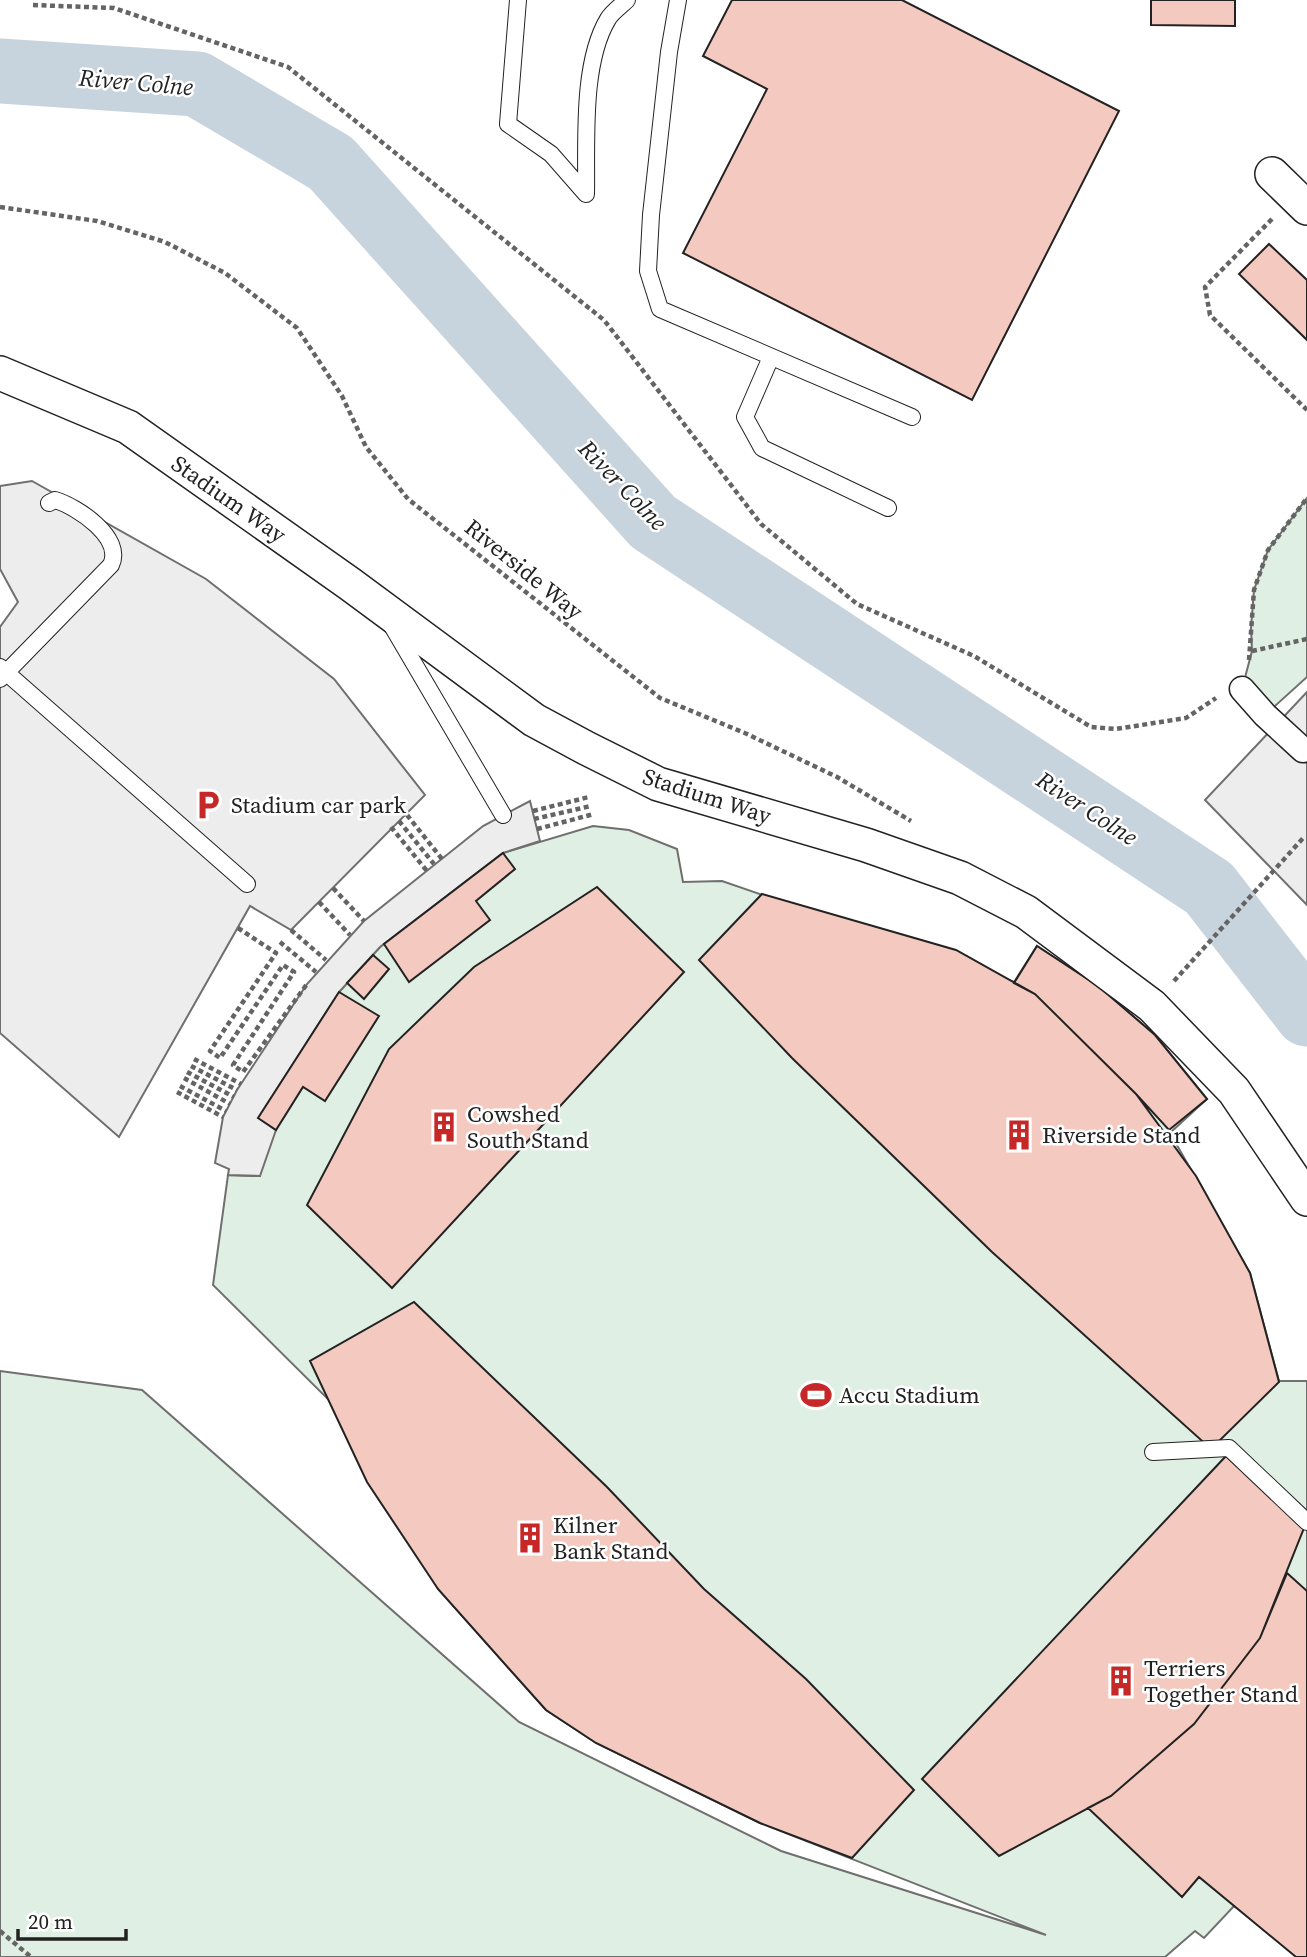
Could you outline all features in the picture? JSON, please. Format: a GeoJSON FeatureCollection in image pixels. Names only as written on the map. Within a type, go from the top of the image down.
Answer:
{"type":"FeatureCollection","features":[{"type":"Feature","properties":{"kind":"street","name":"Stadium Way"},"geometry":{"type":"LineString","coordinates":[[0,373],[128,427],[534,719],[658,784],[866,845],[960,878],[1026,912],[1152,1006],[1234,1091],[1307,1199]]}},
{"type":"Feature","properties":{"kind":"street"},"geometry":{"type":"LineString","coordinates":[[1242,690],[1303,750]]}},
{"type":"Feature","properties":{"kind":"lane"},"geometry":{"type":"LineString","coordinates":[[518,0],[508,124],[551,154],[586,194],[588,88],[597,46],[608,18],[627,0]]}},
{"type":"Feature","properties":{"kind":"lane"},"geometry":{"type":"LineString","coordinates":[[678,0],[667,65],[651,215],[649,271],[660,309],[912,417]]}},
{"type":"Feature","properties":{"kind":"lane"},"geometry":{"type":"LineString","coordinates":[[771,357],[745,417],[762,448],[888,508]]}},
{"type":"Feature","properties":{"kind":"lane"},"geometry":{"type":"LineString","coordinates":[[48,503],[55,500],[70,505],[98,528],[113,546],[114,558],[111,565],[2,673],[247,884]]}},
{"type":"Feature","properties":{"kind":"lane"},"geometry":{"type":"LineString","coordinates":[[380,606],[503,816]]}},
{"type":"Feature","properties":{"kind":"lane"},"geometry":{"type":"LineString","coordinates":[[1153,1452],[1229,1448],[1307,1522]]}},
{"type":"Feature","properties":{"kind":"path"},"geometry":{"type":"LineString","coordinates":[[33,5],[114,8],[288,67],[604,320],[761,524],[857,604],[974,656],[1091,727],[1116,729],[1186,718],[1212,700],[1242,690],[1252,651],[1254,590],[1268,550],[1307,498]]}},
{"type":"Feature","properties":{"kind":"path"},"geometry":{"type":"LineString","coordinates":[[1292,193],[1205,288],[1210,314],[1307,410]]}},
{"type":"Feature","properties":{"kind":"path","name":"Riverside Way"},"geometry":{"type":"LineString","coordinates":[[0,207],[97,221],[165,242],[225,273],[297,328],[342,396],[366,447],[408,499],[660,698],[747,734],[837,777],[920,826]]}},
{"type":"Feature","properties":{"kind":"path"},"geometry":{"type":"LineString","coordinates":[[1252,651],[1307,639]]}},
{"type":"Feature","properties":{"kind":"path"},"geometry":{"type":"LineString","coordinates":[[533,811],[589,797]]}},
{"type":"Feature","properties":{"kind":"path"},"geometry":{"type":"LineString","coordinates":[[534,819],[591,806]]}},
{"type":"Feature","properties":{"kind":"path"},"geometry":{"type":"LineString","coordinates":[[537,829],[594,814]]}},
{"type":"Feature","properties":{"kind":"path"},"geometry":{"type":"LineString","coordinates":[[407,815],[442,859]]}},
{"type":"Feature","properties":{"kind":"path"},"geometry":{"type":"LineString","coordinates":[[399,821],[434,864]]}},
{"type":"Feature","properties":{"kind":"path"},"geometry":{"type":"LineString","coordinates":[[391,827],[427,871]]}},
{"type":"Feature","properties":{"kind":"path"},"geometry":{"type":"LineString","coordinates":[[1172,983],[1305,836]]}},
{"type":"Feature","properties":{"kind":"path"},"geometry":{"type":"LineString","coordinates":[[333,888],[364,921]]}},
{"type":"Feature","properties":{"kind":"path"},"geometry":{"type":"LineString","coordinates":[[318,902],[350,935]]}},
{"type":"Feature","properties":{"kind":"path"},"geometry":{"type":"LineString","coordinates":[[237,928],[276,953],[210,1051],[220,1058],[283,965],[295,972],[233,1065],[243,1072],[307,984]]}},
{"type":"Feature","properties":{"kind":"path"},"geometry":{"type":"LineString","coordinates":[[291,930],[326,960]]}},
{"type":"Feature","properties":{"kind":"path"},"geometry":{"type":"LineString","coordinates":[[281,942],[316,972]]}},
{"type":"Feature","properties":{"kind":"path"},"geometry":{"type":"LineString","coordinates":[[194,1059],[241,1084]]}},
{"type":"Feature","properties":{"kind":"path"},"geometry":{"type":"LineString","coordinates":[[191,1066],[237,1090]]}},
{"type":"Feature","properties":{"kind":"path"},"geometry":{"type":"LineString","coordinates":[[187,1072],[234,1097]]}},
{"type":"Feature","properties":{"kind":"path"},"geometry":{"type":"LineString","coordinates":[[184,1078],[230,1104]]}},
{"type":"Feature","properties":{"kind":"path"},"geometry":{"type":"LineString","coordinates":[[180,1086],[226,1111]]}},
{"type":"Feature","properties":{"kind":"path"},"geometry":{"type":"LineString","coordinates":[[177,1092],[223,1117]]}},
{"type":"Feature","properties":{"kind":"path"},"geometry":{"type":"LineString","coordinates":[[0,1931],[31,1957]]}},
{"type":"Feature","properties":{"kind":"green space"},"geometry":{"type":"Polygon","coordinates":[[[1307,498],[1307,677],[1265,715],[1242,689],[1252,651],[1254,590],[1268,550],[1307,498]]]}},
{"type":"Feature","properties":{"kind":"green space","name":"Accu Stadium"},"geometry":{"type":"Polygon","coordinates":[[[593,826],[629,830],[677,849],[683,882],[722,881],[1014,982],[1037,946],[1098,986],[1155,1035],[1207,1099],[1170,1133],[1250,1273],[1279,1381],[1307,1381],[1307,1957],[1234,1906],[1204,1938],[1195,1931],[1165,1957],[0,1957],[0,1371],[142,1390],[519,1722],[781,1851],[1046,1935],[760,1823],[596,1743],[546,1710],[438,1589],[338,1409],[213,1285],[228,1175],[260,1176],[258,1118],[339,992],[380,947],[503,853],[593,826]]]}},
{"type":"Feature","properties":{"kind":"shaded area","name":"Stadium car park"},"geometry":{"type":"Polygon","coordinates":[[[32,481],[206,579],[334,679],[425,795],[291,930],[250,906],[119,1137],[0,1033],[0,627],[18,602],[0,569],[0,486],[32,481]]]}},
{"type":"Feature","properties":{"kind":"shaded area"},"geometry":{"type":"Polygon","coordinates":[[[1307,692],[1307,905],[1205,800],[1307,692]]]}},
{"type":"Feature","properties":{"kind":"shaded area"},"geometry":{"type":"Polygon","coordinates":[[[530,801],[540,841],[503,853],[380,947],[339,992],[259,1118],[276,1130],[260,1176],[228,1175],[229,1169],[215,1163],[223,1117],[237,1090],[307,984],[364,921],[483,826],[530,801]]]}},
{"type":"Feature","properties":{"kind":"building"},"geometry":{"type":"Polygon","coordinates":[[[732,0],[902,0],[1119,111],[972,400],[683,253],[767,89],[703,56],[732,0]]]}},
{"type":"Feature","properties":{"kind":"building"},"geometry":{"type":"Polygon","coordinates":[[[1151,0],[1235,0],[1235,26],[1151,25],[1151,0]]]}},
{"type":"Feature","properties":{"kind":"building"},"geometry":{"type":"Polygon","coordinates":[[[1269,244],[1307,280],[1307,340],[1239,274],[1269,244]]]}},
{"type":"Feature","properties":{"kind":"building"},"geometry":{"type":"Polygon","coordinates":[[[503,853],[515,869],[476,901],[490,920],[409,982],[384,944],[503,853]]]}},
{"type":"Feature","properties":{"kind":"building","name":"Cowshed South Stand"},"geometry":{"type":"Polygon","coordinates":[[[597,887],[684,972],[392,1288],[307,1205],[389,1049],[474,967],[597,887]]]}},
{"type":"Feature","properties":{"kind":"building","name":"Riverside Stand"},"geometry":{"type":"Polygon","coordinates":[[[762,894],[956,950],[1035,994],[1136,1094],[1196,1176],[1250,1273],[1279,1382],[1211,1449],[992,1252],[792,1058],[699,960],[762,894]]]}},
{"type":"Feature","properties":{"kind":"building"},"geometry":{"type":"Polygon","coordinates":[[[1037,946],[1098,986],[1155,1035],[1207,1099],[1169,1130],[1035,994],[1014,983],[1037,946]]]}},
{"type":"Feature","properties":{"kind":"building"},"geometry":{"type":"Polygon","coordinates":[[[373,955],[389,969],[364,999],[347,983],[373,955]]]}},
{"type":"Feature","properties":{"kind":"building"},"geometry":{"type":"Polygon","coordinates":[[[339,992],[379,1016],[325,1101],[303,1087],[276,1130],[258,1118],[339,992]]]}},
{"type":"Feature","properties":{"kind":"building","name":"Kilner Bank Stand"},"geometry":{"type":"Polygon","coordinates":[[[414,1302],[607,1487],[704,1589],[806,1679],[914,1790],[852,1858],[760,1823],[596,1743],[546,1710],[438,1589],[367,1482],[310,1361],[414,1302]]]}},
{"type":"Feature","properties":{"kind":"building","name":"Terriers Together Stand"},"geometry":{"type":"Polygon","coordinates":[[[1226,1456],[1304,1528],[1260,1638],[1194,1724],[1111,1796],[999,1856],[922,1779],[1226,1456]]]}},
{"type":"Feature","properties":{"kind":"building"},"geometry":{"type":"Polygon","coordinates":[[[1287,1573],[1307,1591],[1307,1957],[1296,1957],[1199,1877],[1182,1897],[1088,1808],[1111,1796],[1194,1724],[1260,1638],[1287,1573]]]}},
{"type":"Feature","properties":{"kind":"waterway","name":"River Colne"},"geometry":{"type":"LineString","coordinates":[[0,71],[197,84],[331,163],[653,522],[1209,888],[1307,1014]]}},
{"type":"Feature","properties":{"kind":"place","name":"Stadium car park"},"geometry":{"type":"Point","coordinates":[208,805]}},
{"type":"Feature","properties":{"kind":"place","name":"Cowshed South Stand"},"geometry":{"type":"Point","coordinates":[444,1127]}},
{"type":"Feature","properties":{"kind":"place","name":"Riverside Stand"},"geometry":{"type":"Point","coordinates":[1019,1135]}},
{"type":"Feature","properties":{"kind":"place","name":"Accu Stadium"},"geometry":{"type":"Point","coordinates":[816,1395]}},
{"type":"Feature","properties":{"kind":"place","name":"Kilner Bank Stand"},"geometry":{"type":"Point","coordinates":[530,1538]}},
{"type":"Feature","properties":{"kind":"place","name":"Terriers Together Stand"},"geometry":{"type":"Point","coordinates":[1121,1681]}}]}
